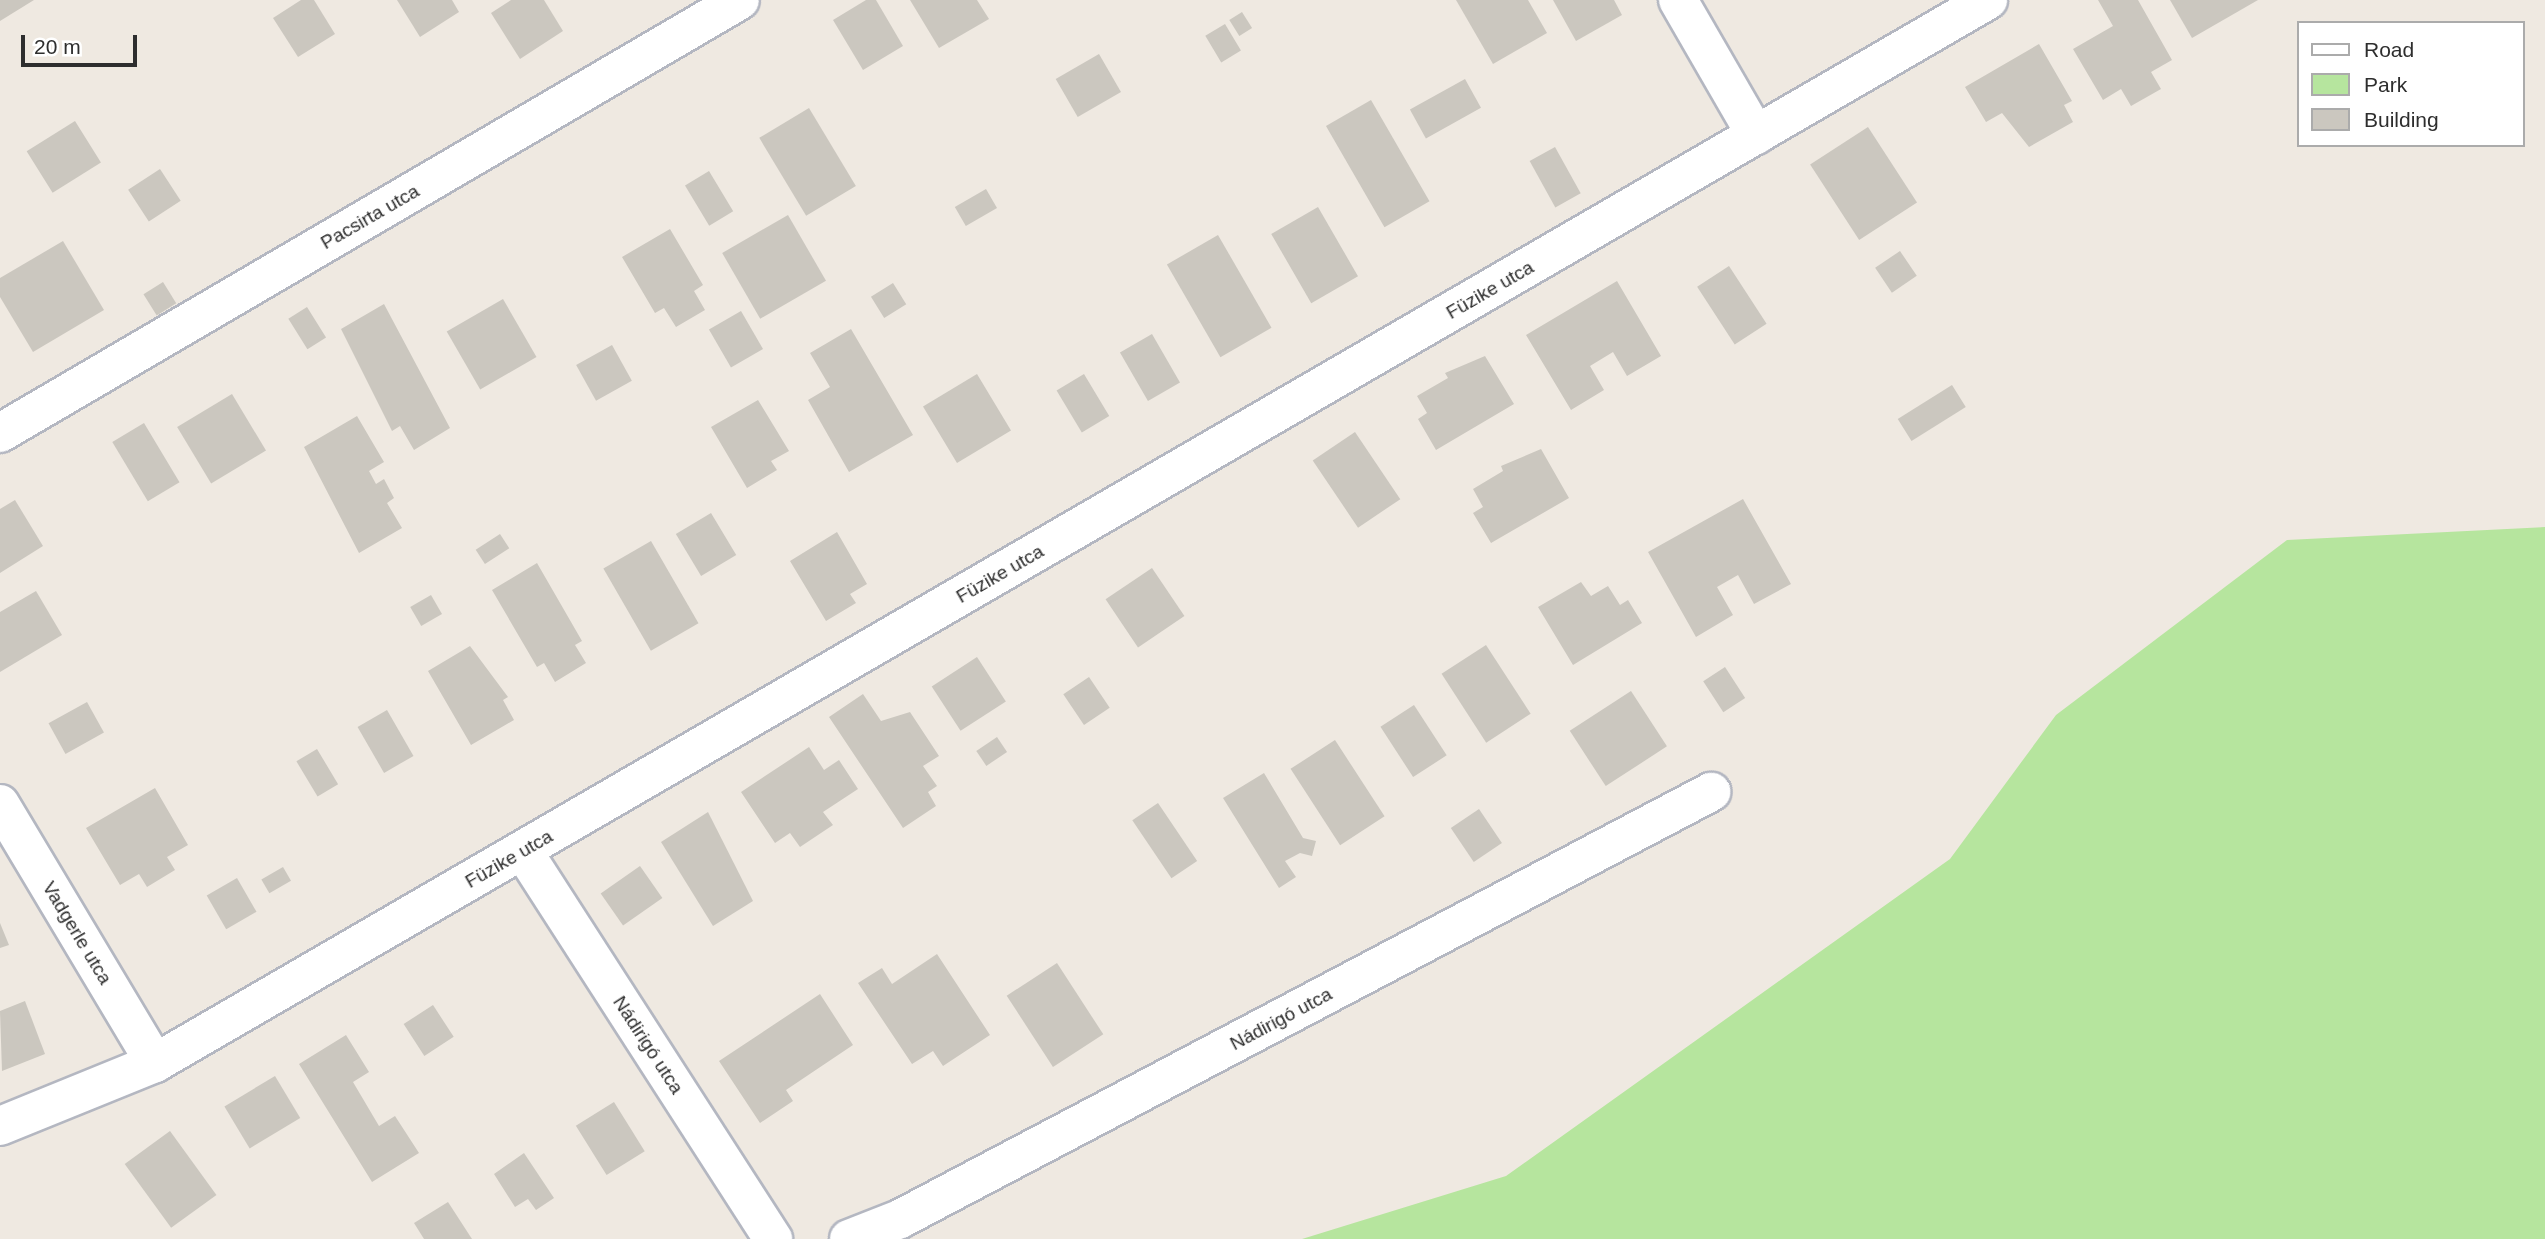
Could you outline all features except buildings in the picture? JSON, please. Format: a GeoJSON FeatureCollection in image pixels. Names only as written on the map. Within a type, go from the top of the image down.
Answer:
{"type":"FeatureCollection","features":[{"type":"Feature","properties":{"kind":"street","name":"Pacsirta utca"},"geometry":{"type":"LineString","coordinates":[[0,433],[740,0]]}},
{"type":"Feature","properties":{"kind":"street"},"geometry":{"type":"LineString","coordinates":[[1678,0],[1756,135]]}},
{"type":"Feature","properties":{"kind":"street","name":"Füzike utca"},"geometry":{"type":"LineString","coordinates":[[0,1126],[155,1063],[1988,0]]}},
{"type":"Feature","properties":{"kind":"street","name":"Nádirigó utca"},"geometry":{"type":"LineString","coordinates":[[849,1239],[900,1219],[1711,792]]}},
{"type":"Feature","properties":{"kind":"street","name":"Vadgerle utca"},"geometry":{"type":"LineString","coordinates":[[0,804],[155,1063]]}},
{"type":"Feature","properties":{"kind":"street","name":"Nádirigó utca"},"geometry":{"type":"LineString","coordinates":[[523,851],[772,1239]]}},
{"type":"Feature","properties":{"kind":"green space"},"geometry":{"type":"Polygon","coordinates":[[[2545,527],[2545,1239],[1302,1239],[1506,1176],[1950,859],[2056,715],[2287,540],[2545,527]]]}}]}
